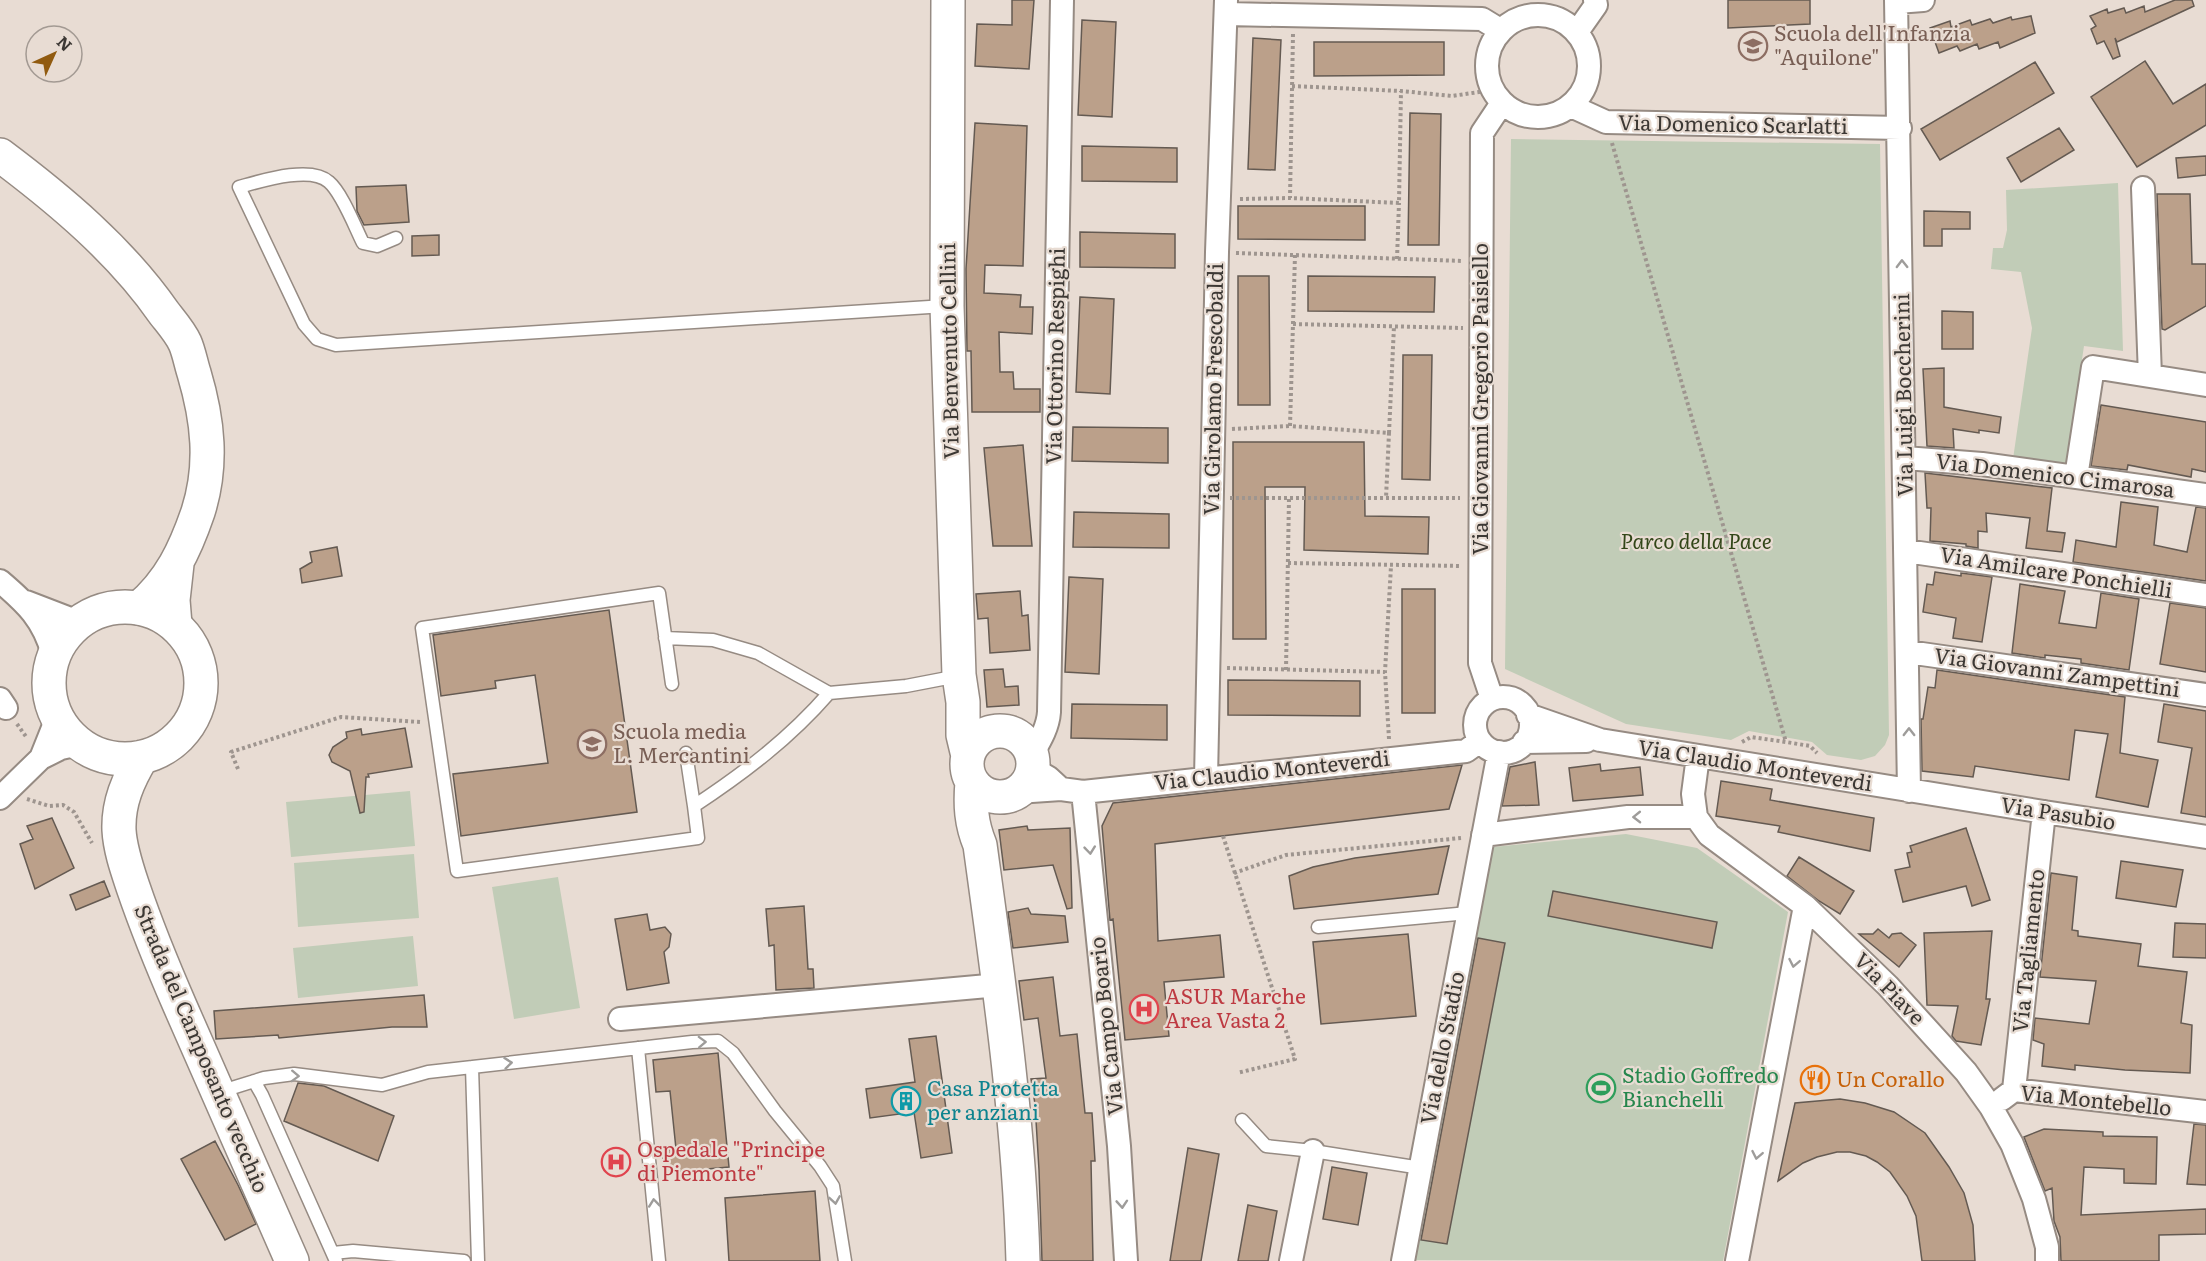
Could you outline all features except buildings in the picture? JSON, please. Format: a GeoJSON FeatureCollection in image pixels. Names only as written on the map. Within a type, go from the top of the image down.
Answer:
{"type":"FeatureCollection","features":[{"type":"Feature","properties":{"kind":"street","name":"Via Benvenuto Cellini"},"geometry":{"type":"LineString","coordinates":[[948,0],[947,306],[961,688]]}},
{"type":"Feature","properties":{"kind":"street","name":"Via Ottorino Respighi"},"geometry":{"type":"LineString","coordinates":[[1021,771],[1049,720],[1062,0]]}},
{"type":"Feature","properties":{"kind":"street"},"geometry":{"type":"LineString","coordinates":[[1577,32],[1596,4],[1596,0]]}},
{"type":"Feature","properties":{"kind":"street"},"geometry":{"type":"LineString","coordinates":[[1896,1],[1923,0]]}},
{"type":"Feature","properties":{"kind":"street","name":"Via Luigi Boccherini"},"geometry":{"type":"LineString","coordinates":[[1896,1],[1909,791]]}},
{"type":"Feature","properties":{"kind":"street"},"geometry":{"type":"LineString","coordinates":[[1226,7],[1294,16],[1482,19],[1500,30]]}},
{"type":"Feature","properties":{"kind":"street","name":"Via Girolamo Frescobaldi"},"geometry":{"type":"LineString","coordinates":[[1206,778],[1217,252],[1226,7]]}},
{"type":"Feature","properties":{"kind":"street"},"geometry":{"type":"LineString","coordinates":[[1530,15],[1547,15],[1564,21],[1577,32],[1586,46],[1590,62],[1588,78],[1582,93],[1571,106],[1558,114],[1543,117],[1521,114],[1497,96],[1487,75],[1487,59],[1491,44],[1500,30],[1514,20],[1530,15]]}},
{"type":"Feature","properties":{"kind":"street","name":"Via Giovanni Gregorio Paisiello"},"geometry":{"type":"LineString","coordinates":[[1492,699],[1480,663],[1482,133],[1497,96]]}},
{"type":"Feature","properties":{"kind":"street","name":"Via Domenico Scarlatti"},"geometry":{"type":"LineString","coordinates":[[1571,106],[1606,122],[1899,128]]}},
{"type":"Feature","properties":{"kind":"street"},"geometry":{"type":"LineString","coordinates":[[0,155],[97,236],[144,285],[185,342],[204,405],[208,454],[201,502],[177,564],[163,585],[139,608]]}},
{"type":"Feature","properties":{"kind":"street"},"geometry":{"type":"LineString","coordinates":[[2143,188],[2150,376]]}},
{"type":"Feature","properties":{"kind":"street"},"geometry":{"type":"LineString","coordinates":[[2076,477],[2093,367],[2206,385]]}},
{"type":"Feature","properties":{"kind":"street","name":"Via Domenico Cimarosa"},"geometry":{"type":"LineString","coordinates":[[1905,458],[1982,464],[2206,495]]}},
{"type":"Feature","properties":{"kind":"street","name":"Via Amilcare Ponchielli"},"geometry":{"type":"LineString","coordinates":[[1906,551],[2206,596]]}},
{"type":"Feature","properties":{"kind":"street"},"geometry":{"type":"LineString","coordinates":[[175,625],[173,600],[177,564]]}},
{"type":"Feature","properties":{"kind":"street"},"geometry":{"type":"LineString","coordinates":[[0,581],[23,601],[43,626],[53,654]]}},
{"type":"Feature","properties":{"kind":"street"},"geometry":{"type":"LineString","coordinates":[[23,601],[78,622]]}},
{"type":"Feature","properties":{"kind":"street"},"geometry":{"type":"LineString","coordinates":[[118,606],[139,608],[164,617],[175,625],[189,641],[198,660],[201,681],[199,701],[191,721],[178,737],[162,750],[142,757],[120,759],[94,752],[79,744],[63,728],[51,702],[48,686],[53,654],[60,642],[78,622],[97,611],[118,606]]}},
{"type":"Feature","properties":{"kind":"street","name":"Via Giovanni Zampettini"},"geometry":{"type":"LineString","coordinates":[[1908,652],[2206,695]]}},
{"type":"Feature","properties":{"kind":"street"},"geometry":{"type":"LineString","coordinates":[[961,688],[979,790],[989,795],[1021,771]]}},
{"type":"Feature","properties":{"kind":"street"},"geometry":{"type":"LineString","coordinates":[[1510,698],[1524,707],[1528,715],[1530,729],[1524,742],[1517,749],[1508,752],[1489,747],[1476,734],[1476,717],[1485,703],[1492,699],[1510,698]]}},
{"type":"Feature","properties":{"kind":"street","name":"Via Claudio Monteverdi"},"geometry":{"type":"LineString","coordinates":[[1528,715],[1600,740],[1909,791]]}},
{"type":"Feature","properties":{"kind":"street"},"geometry":{"type":"LineString","coordinates":[[41,758],[57,718]]}},
{"type":"Feature","properties":{"kind":"street"},"geometry":{"type":"LineString","coordinates":[[980,845],[1021,771],[1015,735],[1005,732],[975,757],[970,806],[972,825],[980,845],[999,985],[1021,1204],[1023,1261]]}},
{"type":"Feature","properties":{"kind":"street","name":"Via Claudio Monteverdi"},"geometry":{"type":"LineString","coordinates":[[1524,742],[1600,740]]}},
{"type":"Feature","properties":{"kind":"street"},"geometry":{"type":"LineString","coordinates":[[3,795],[41,758],[61,748],[79,744]]}},
{"type":"Feature","properties":{"kind":"street","name":"Via Claudio Monteverdi"},"geometry":{"type":"LineString","coordinates":[[1021,771],[1072,790],[1206,778],[1489,747]]}},
{"type":"Feature","properties":{"kind":"street","name":"Via dello Stadio"},"geometry":{"type":"LineString","coordinates":[[1403,1261],[1483,836],[1489,747]]}},
{"type":"Feature","properties":{"kind":"street"},"geometry":{"type":"LineString","coordinates":[[1483,836],[1628,817],[1696,816],[1693,794],[1698,756]]}},
{"type":"Feature","properties":{"kind":"street","name":"Strada del Camposanto vecchio"},"geometry":{"type":"LineString","coordinates":[[109,757],[122,798]]}},
{"type":"Feature","properties":{"kind":"street","name":"Strada del Camposanto vecchio"},"geometry":{"type":"LineString","coordinates":[[142,757],[122,798],[119,829],[130,879],[149,935],[292,1261]]}},
{"type":"Feature","properties":{"kind":"street","name":"Via Campo Boario"},"geometry":{"type":"LineString","coordinates":[[1072,790],[1119,1146],[1126,1261]]}},
{"type":"Feature","properties":{"kind":"street","name":"Via Pasubio"},"geometry":{"type":"LineString","coordinates":[[1909,791],[2206,837]]}},
{"type":"Feature","properties":{"kind":"street","name":"Via Tagliamento"},"geometry":{"type":"LineString","coordinates":[[2014,1090],[2044,812]]}},
{"type":"Feature","properties":{"kind":"street","name":"Via Piave"},"geometry":{"type":"LineString","coordinates":[[1696,816],[1708,835],[1805,906],[1888,986],[1966,1072],[1991,1107],[2012,1144],[2034,1199],[2047,1247],[2048,1261]]}},
{"type":"Feature","properties":{"kind":"street"},"geometry":{"type":"LineString","coordinates":[[1737,1261],[1805,906]]}},
{"type":"Feature","properties":{"kind":"street"},"geometry":{"type":"LineString","coordinates":[[620,1019],[999,985]]}},
{"type":"Feature","properties":{"kind":"street","name":"Via Montebello"},"geometry":{"type":"LineString","coordinates":[[1991,1107],[2014,1090],[2206,1112]]}},
{"type":"Feature","properties":{"kind":"street"},"geometry":{"type":"LineString","coordinates":[[1291,1261],[1312,1150]]}},
{"type":"Feature","properties":{"kind":"lane"},"geometry":{"type":"LineString","coordinates":[[396,238],[378,246],[363,243],[335,189],[322,177],[285,176],[239,187],[304,324],[317,339],[336,345],[947,306]]}},
{"type":"Feature","properties":{"kind":"lane"},"geometry":{"type":"LineString","coordinates":[[672,684],[659,593],[422,628],[457,871],[698,838],[686,753]]}},
{"type":"Feature","properties":{"kind":"lane"},"geometry":{"type":"LineString","coordinates":[[665,638],[713,640],[758,653],[829,693],[906,686],[961,688]]}},
{"type":"Feature","properties":{"kind":"lane"},"geometry":{"type":"LineString","coordinates":[[694,806],[745,772],[807,719],[829,693]]}},
{"type":"Feature","properties":{"kind":"lane"},"geometry":{"type":"LineString","coordinates":[[1318,927],[1468,913]]}},
{"type":"Feature","properties":{"kind":"lane"},"geometry":{"type":"LineString","coordinates":[[218,1093],[254,1081],[294,1074],[382,1085],[428,1072],[718,1041],[733,1053],[833,1186],[846,1261]]}},
{"type":"Feature","properties":{"kind":"lane"},"geometry":{"type":"LineString","coordinates":[[638,1048],[659,1261]]}},
{"type":"Feature","properties":{"kind":"lane"},"geometry":{"type":"LineString","coordinates":[[472,1067],[478,1261]]}},
{"type":"Feature","properties":{"kind":"lane"},"geometry":{"type":"LineString","coordinates":[[254,1081],[334,1257],[353,1251],[464,1261]]}},
{"type":"Feature","properties":{"kind":"lane"},"geometry":{"type":"LineString","coordinates":[[1242,1120],[1266,1146],[1312,1150],[1421,1168]]}},
{"type":"Feature","properties":{"kind":"path"},"geometry":{"type":"LineString","coordinates":[[1290,198],[1294,16]]}},
{"type":"Feature","properties":{"kind":"path"},"geometry":{"type":"LineString","coordinates":[[1292,86],[1401,91],[1452,96],[1497,96]]}},
{"type":"Feature","properties":{"kind":"path"},"geometry":{"type":"LineString","coordinates":[[1397,258],[1401,91]]}},
{"type":"Feature","properties":{"kind":"path"},"geometry":{"type":"LineString","coordinates":[[1606,122],[1786,742]]}},
{"type":"Feature","properties":{"kind":"path"},"geometry":{"type":"LineString","coordinates":[[1219,199],[1290,198],[1399,203]]}},
{"type":"Feature","properties":{"kind":"path"},"geometry":{"type":"LineString","coordinates":[[1217,252],[1481,262]]}},
{"type":"Feature","properties":{"kind":"path"},"geometry":{"type":"LineString","coordinates":[[1290,426],[1295,255]]}},
{"type":"Feature","properties":{"kind":"path"},"geometry":{"type":"LineString","coordinates":[[1293,324],[1481,328]]}},
{"type":"Feature","properties":{"kind":"path"},"geometry":{"type":"LineString","coordinates":[[1386,498],[1394,327]]}},
{"type":"Feature","properties":{"kind":"path"},"geometry":{"type":"LineString","coordinates":[[1213,430],[1290,426],[1389,433]]}},
{"type":"Feature","properties":{"kind":"path"},"geometry":{"type":"LineString","coordinates":[[1212,498],[1480,498]]}},
{"type":"Feature","properties":{"kind":"path"},"geometry":{"type":"LineString","coordinates":[[1286,670],[1289,498]]}},
{"type":"Feature","properties":{"kind":"path"},"geometry":{"type":"LineString","coordinates":[[1288,563],[1480,566]]}},
{"type":"Feature","properties":{"kind":"path"},"geometry":{"type":"LineString","coordinates":[[1390,759],[1385,672],[1391,566]]}},
{"type":"Feature","properties":{"kind":"path"},"geometry":{"type":"LineString","coordinates":[[1208,667],[1385,672]]}},
{"type":"Feature","properties":{"kind":"path"},"geometry":{"type":"LineString","coordinates":[[3,703],[41,758]]}},
{"type":"Feature","properties":{"kind":"path"},"geometry":{"type":"LineString","coordinates":[[238,769],[231,752],[341,717],[436,723]]}},
{"type":"Feature","properties":{"kind":"path"},"geometry":{"type":"LineString","coordinates":[[1732,746],[1752,737],[1786,742],[1810,746],[1824,760]]}},
{"type":"Feature","properties":{"kind":"path"},"geometry":{"type":"LineString","coordinates":[[3,795],[49,806],[63,805],[74,812],[97,850]]}},
{"type":"Feature","properties":{"kind":"path"},"geometry":{"type":"LineString","coordinates":[[1222,836],[1295,1059],[1237,1073]]}},
{"type":"Feature","properties":{"kind":"path"},"geometry":{"type":"LineString","coordinates":[[1234,873],[1286,855],[1483,836]]}},
{"type":"Feature","properties":{"kind":"green space","name":"Parco della Pace"},"geometry":{"type":"Polygon","coordinates":[[[1511,139],[1880,144],[1889,735],[1885,745],[1875,756],[1861,760],[1827,755],[1812,742],[1749,731],[1731,740],[1626,724],[1505,669],[1511,139]]]}},
{"type":"Feature","properties":{"kind":"green space"},"geometry":{"type":"Polygon","coordinates":[[[2118,183],[2123,351],[2084,346],[2066,466],[2013,459],[2032,328],[2021,272],[1991,269],[1993,248],[2003,248],[2007,230],[2006,190],[2118,183]]]}},
{"type":"Feature","properties":{"kind":"green space"},"geometry":{"type":"Polygon","coordinates":[[[410,791],[415,846],[291,857],[286,802],[410,791]]]}},
{"type":"Feature","properties":{"kind":"green space","name":"Stadio Goffredo Bianchelli"},"geometry":{"type":"Polygon","coordinates":[[[1626,834],[1697,848],[1788,912],[1723,1261],[1414,1260],[1493,847],[1626,834]]]}},
{"type":"Feature","properties":{"kind":"green space"},"geometry":{"type":"Polygon","coordinates":[[[414,854],[419,918],[298,927],[294,863],[414,854]]]}},
{"type":"Feature","properties":{"kind":"green space"},"geometry":{"type":"Polygon","coordinates":[[[558,877],[580,1008],[514,1019],[492,887],[558,877]]]}},
{"type":"Feature","properties":{"kind":"green space"},"geometry":{"type":"Polygon","coordinates":[[[413,936],[418,986],[298,998],[293,948],[413,936]]]}},
{"type":"Feature","properties":{"kind":"place","name":"Scuola dell'Infanzia \"Aquilone\""},"geometry":{"type":"Point","coordinates":[1753,46]}},
{"type":"Feature","properties":{"kind":"place","name":"Scuola media L. Mercantini"},"geometry":{"type":"Point","coordinates":[592,744]}},
{"type":"Feature","properties":{"kind":"place","name":"ASUR Marche Area Vasta 2"},"geometry":{"type":"Point","coordinates":[1144,1009]}},
{"type":"Feature","properties":{"kind":"place","name":"Un Corallo"},"geometry":{"type":"Point","coordinates":[1815,1080]}},
{"type":"Feature","properties":{"kind":"place","name":"Stadio Goffredo Bianchelli"},"geometry":{"type":"Point","coordinates":[1601,1088]}},
{"type":"Feature","properties":{"kind":"place","name":"Casa Protetta per anziani"},"geometry":{"type":"Point","coordinates":[906,1101]}},
{"type":"Feature","properties":{"kind":"place","name":"Ospedale \"Principe di Piemonte\""},"geometry":{"type":"Point","coordinates":[616,1162]}}]}
